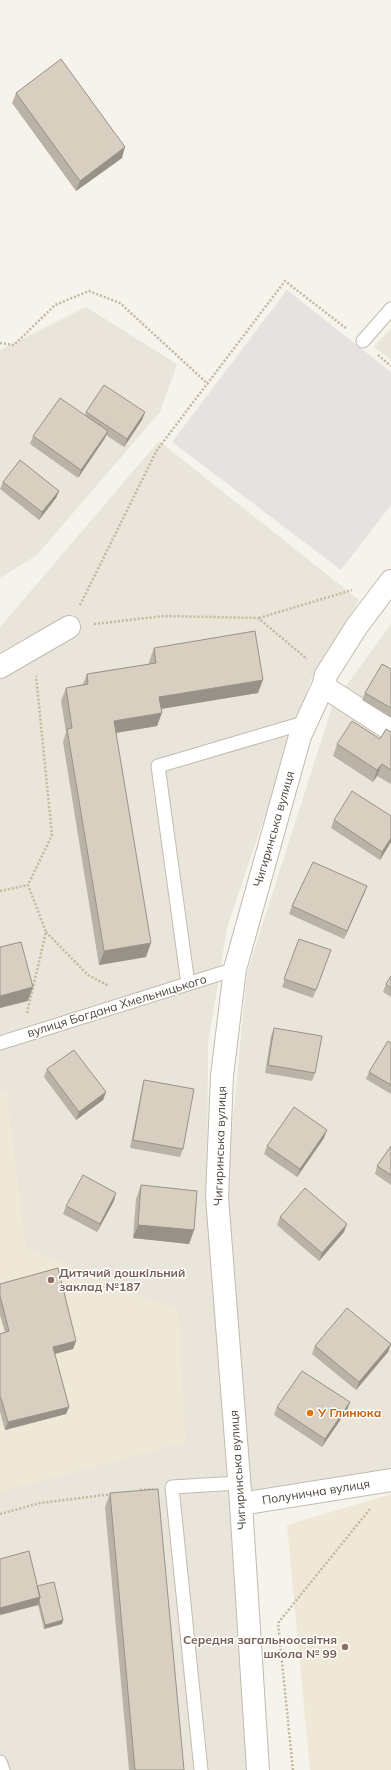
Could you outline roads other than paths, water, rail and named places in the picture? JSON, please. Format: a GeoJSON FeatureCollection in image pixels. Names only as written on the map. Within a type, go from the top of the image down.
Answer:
{"type":"FeatureCollection","features":[{"type":"Feature","properties":{"kind":"street","name":"Чигиринська вулиця"},"geometry":{"type":"LineString","coordinates":[[258,1770],[241,1504],[216,1197],[222,1076],[235,969],[300,736],[325,680],[357,626],[391,581]]}},
{"type":"Feature","properties":{"kind":"street"},"geometry":{"type":"LineString","coordinates":[[0,667],[69,627]]}},
{"type":"Feature","properties":{"kind":"street"},"geometry":{"type":"LineString","coordinates":[[325,680],[391,730]]}},
{"type":"Feature","properties":{"kind":"street","name":"Полунична вулиця"},"geometry":{"type":"LineString","coordinates":[[241,1504],[391,1480]]}},
{"type":"Feature","properties":{"kind":"lane"},"geometry":{"type":"LineString","coordinates":[[363,341],[391,309]]}},
{"type":"Feature","properties":{"kind":"lane"},"geometry":{"type":"LineString","coordinates":[[188,984],[158,766],[307,722]]}},
{"type":"Feature","properties":{"kind":"lane","name":"вулиця Богдана Хмельницького"},"geometry":{"type":"LineString","coordinates":[[0,1043],[235,969]]}},
{"type":"Feature","properties":{"kind":"lane"},"geometry":{"type":"LineString","coordinates":[[201,1770],[172,1486],[239,1483]]}},
{"type":"Feature","properties":{"kind":"lane"},"geometry":{"type":"LineString","coordinates":[[0,1762],[3,1770]]}},
{"type":"Feature","properties":{"kind":"place","name":"Дитячий дошкільний заклад №187"},"geometry":{"type":"Point","coordinates":[51,1280]}},
{"type":"Feature","properties":{"kind":"place","name":"У Глинюка"},"geometry":{"type":"Point","coordinates":[310,1413]}},
{"type":"Feature","properties":{"kind":"place","name":"Середня загальноосвітня школа № 99"},"geometry":{"type":"Point","coordinates":[345,1647]}}]}
